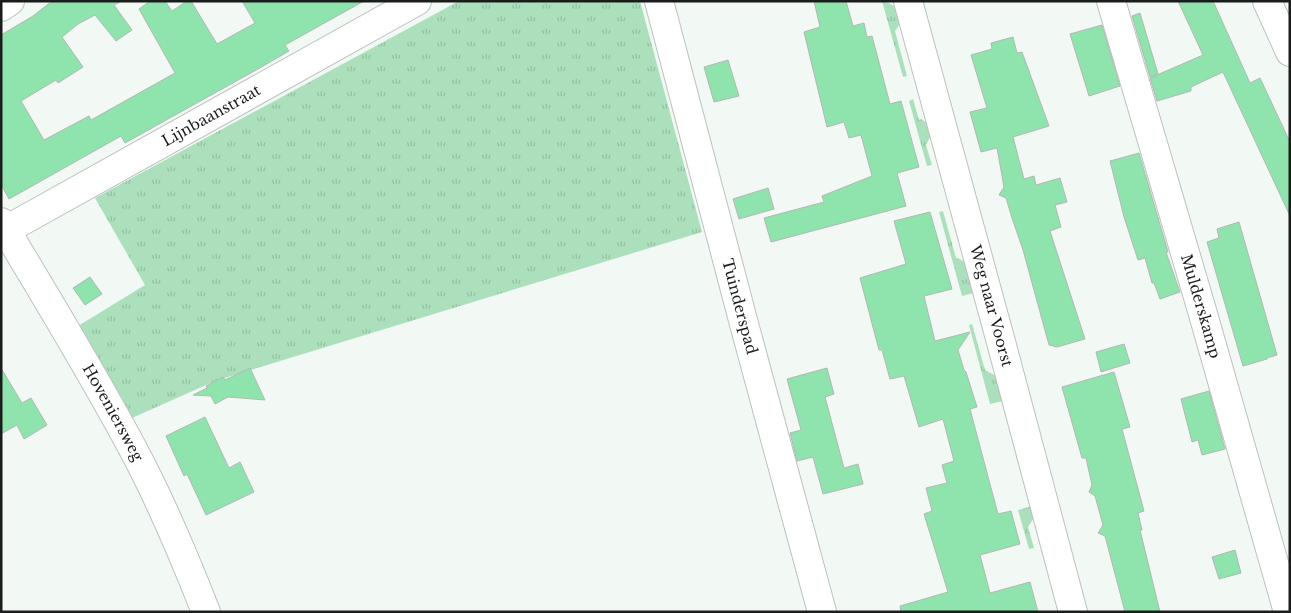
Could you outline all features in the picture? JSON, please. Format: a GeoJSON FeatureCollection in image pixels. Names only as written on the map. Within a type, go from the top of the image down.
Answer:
{"type":"FeatureCollection","features":[{"type":"Feature","properties":{"kind":"street"},"geometry":{"type":"LineString","coordinates":[[1,7],[10,1]]}},
{"type":"Feature","properties":{"kind":"street","name":"Lijnbaanstraat"},"geometry":{"type":"LineString","coordinates":[[4,226],[417,1]]}},
{"type":"Feature","properties":{"kind":"street","name":"Tuinderspad"},"geometry":{"type":"LineString","coordinates":[[659,1],[822,612]]}},
{"type":"Feature","properties":{"kind":"street","name":"Weg naar Voorst"},"geometry":{"type":"LineString","coordinates":[[908,1],[1073,612]]}},
{"type":"Feature","properties":{"kind":"street","name":"Mulderskamp"},"geometry":{"type":"LineString","coordinates":[[1111,1],[1288,612]]}},
{"type":"Feature","properties":{"kind":"street"},"geometry":{"type":"LineString","coordinates":[[1267,1],[1290,52]]}},
{"type":"Feature","properties":{"kind":"street","name":"Hoveniersweg"},"geometry":{"type":"LineString","coordinates":[[4,226],[108,402],[134,450],[174,532],[206,612]]}},
{"type":"Feature","properties":{"kind":"green space"},"geometry":{"type":"Polygon","coordinates":[[[459,1],[640,1],[702,232],[215,381],[132,418],[78,326],[145,285],[95,198],[459,1]]]}},
{"type":"Feature","properties":{"kind":"green space"},"geometry":{"type":"Polygon","coordinates":[[[882,1],[886,1],[898,9],[902,20],[895,31],[907,76],[903,77],[882,1]]]}},
{"type":"Feature","properties":{"kind":"green space"},"geometry":{"type":"Polygon","coordinates":[[[913,99],[919,120],[921,119],[931,126],[932,133],[926,145],[932,165],[927,166],[909,101],[913,99]]]}},
{"type":"Feature","properties":{"kind":"green space"},"geometry":{"type":"Polygon","coordinates":[[[943,211],[956,258],[966,263],[974,293],[962,296],[939,212],[943,211]]]}},
{"type":"Feature","properties":{"kind":"green space"},"geometry":{"type":"Polygon","coordinates":[[[972,324],[985,370],[996,376],[1003,401],[990,404],[969,325],[972,324]]]}},
{"type":"Feature","properties":{"kind":"green space"},"geometry":{"type":"Polygon","coordinates":[[[1032,506],[1035,516],[1028,527],[1034,548],[1029,549],[1018,510],[1032,506]]]}},
{"type":"Feature","properties":{"kind":"building"},"geometry":{"type":"Polygon","coordinates":[[[52,1],[122,1],[114,5],[132,30],[116,41],[95,15],[78,24],[62,37],[83,67],[58,83],[56,80],[21,101],[44,140],[89,116],[91,120],[175,73],[139,9],[150,1],[165,1],[172,11],[187,1],[191,1],[217,44],[255,23],[242,1],[364,1],[285,45],[289,51],[258,69],[125,143],[121,136],[9,199],[1,184],[1,35],[33,16],[52,1]]]}},
{"type":"Feature","properties":{"kind":"building"},"geometry":{"type":"Polygon","coordinates":[[[814,1],[846,1],[853,26],[864,23],[867,37],[872,36],[890,104],[901,101],[919,167],[897,173],[906,206],[771,242],[764,218],[824,202],[822,196],[872,176],[861,135],[849,138],[844,122],[827,127],[804,32],[820,27],[814,1]]]}},
{"type":"Feature","properties":{"kind":"building"},"geometry":{"type":"Polygon","coordinates":[[[1178,1],[1213,1],[1250,83],[1260,78],[1290,142],[1290,216],[1223,72],[1191,87],[1191,91],[1157,101],[1150,78],[1203,55],[1178,1]]]}},
{"type":"Feature","properties":{"kind":"building"},"geometry":{"type":"Polygon","coordinates":[[[1140,13],[1158,74],[1150,77],[1132,16],[1140,13]]]}},
{"type":"Feature","properties":{"kind":"building"},"geometry":{"type":"Polygon","coordinates":[[[1102,25],[1120,86],[1089,96],[1070,34],[1102,25]]]}},
{"type":"Feature","properties":{"kind":"building"},"geometry":{"type":"Polygon","coordinates":[[[1013,37],[1017,53],[1022,52],[1049,126],[1013,137],[1024,179],[1034,176],[1036,185],[1060,178],[1067,202],[1055,205],[1061,227],[1050,231],[1085,339],[1057,347],[1049,345],[1023,250],[1006,198],[999,195],[1004,187],[997,148],[981,152],[970,112],[987,108],[971,55],[992,49],[991,43],[1013,37]]]}},
{"type":"Feature","properties":{"kind":"building"},"geometry":{"type":"Polygon","coordinates":[[[728,60],[739,96],[714,102],[704,67],[728,60]]]}},
{"type":"Feature","properties":{"kind":"building"},"geometry":{"type":"Polygon","coordinates":[[[1139,153],[1168,252],[1166,252],[1180,292],[1160,299],[1154,283],[1152,283],[1145,258],[1138,260],[1124,217],[1110,161],[1139,153]]]}},
{"type":"Feature","properties":{"kind":"building"},"geometry":{"type":"Polygon","coordinates":[[[768,188],[774,209],[739,219],[733,199],[768,188]]]}},
{"type":"Feature","properties":{"kind":"building"},"geometry":{"type":"Polygon","coordinates":[[[930,212],[952,289],[924,296],[935,341],[970,332],[958,350],[977,407],[970,409],[998,514],[1011,511],[1020,544],[980,555],[990,593],[1030,582],[1038,612],[901,612],[900,606],[948,592],[924,514],[932,511],[926,488],[947,483],[942,465],[954,461],[943,419],[919,427],[904,376],[890,379],[882,350],[879,350],[860,278],[906,264],[894,221],[930,212]]]}},
{"type":"Feature","properties":{"kind":"building"},"geometry":{"type":"Polygon","coordinates":[[[1239,222],[1277,355],[1243,366],[1207,242],[1219,238],[1217,229],[1239,222]]]}},
{"type":"Feature","properties":{"kind":"building"},"geometry":{"type":"Polygon","coordinates":[[[90,277],[102,294],[85,305],[73,288],[90,277]]]}},
{"type":"Feature","properties":{"kind":"building"},"geometry":{"type":"Polygon","coordinates":[[[1124,344],[1130,363],[1101,372],[1096,352],[1124,344]]]}},
{"type":"Feature","properties":{"kind":"building"},"geometry":{"type":"Polygon","coordinates":[[[1,368],[22,403],[31,398],[47,425],[24,439],[17,425],[1,434],[1,368]]]}},
{"type":"Feature","properties":{"kind":"building"},"geometry":{"type":"Polygon","coordinates":[[[250,368],[265,400],[228,397],[215,404],[211,396],[193,395],[223,377],[225,380],[250,368]]]}},
{"type":"Feature","properties":{"kind":"building"},"geometry":{"type":"Polygon","coordinates":[[[827,368],[834,394],[825,397],[844,468],[858,464],[863,484],[823,494],[813,457],[797,461],[790,433],[801,430],[787,379],[827,368]]]}},
{"type":"Feature","properties":{"kind":"building"},"geometry":{"type":"Polygon","coordinates":[[[1114,372],[1130,427],[1122,429],[1144,511],[1138,513],[1142,530],[1140,530],[1160,612],[1125,612],[1105,536],[1098,533],[1103,525],[1095,496],[1089,492],[1092,485],[1086,458],[1082,458],[1062,387],[1114,372]]]}},
{"type":"Feature","properties":{"kind":"building"},"geometry":{"type":"Polygon","coordinates":[[[1209,391],[1225,449],[1202,455],[1198,440],[1192,442],[1181,399],[1209,391]]]}},
{"type":"Feature","properties":{"kind":"building"},"geometry":{"type":"Polygon","coordinates":[[[205,417],[229,468],[240,462],[254,492],[206,515],[187,474],[184,476],[166,436],[205,417]]]}},
{"type":"Feature","properties":{"kind":"building"},"geometry":{"type":"Polygon","coordinates":[[[1235,550],[1241,573],[1219,579],[1212,557],[1235,550]]]}}]}
